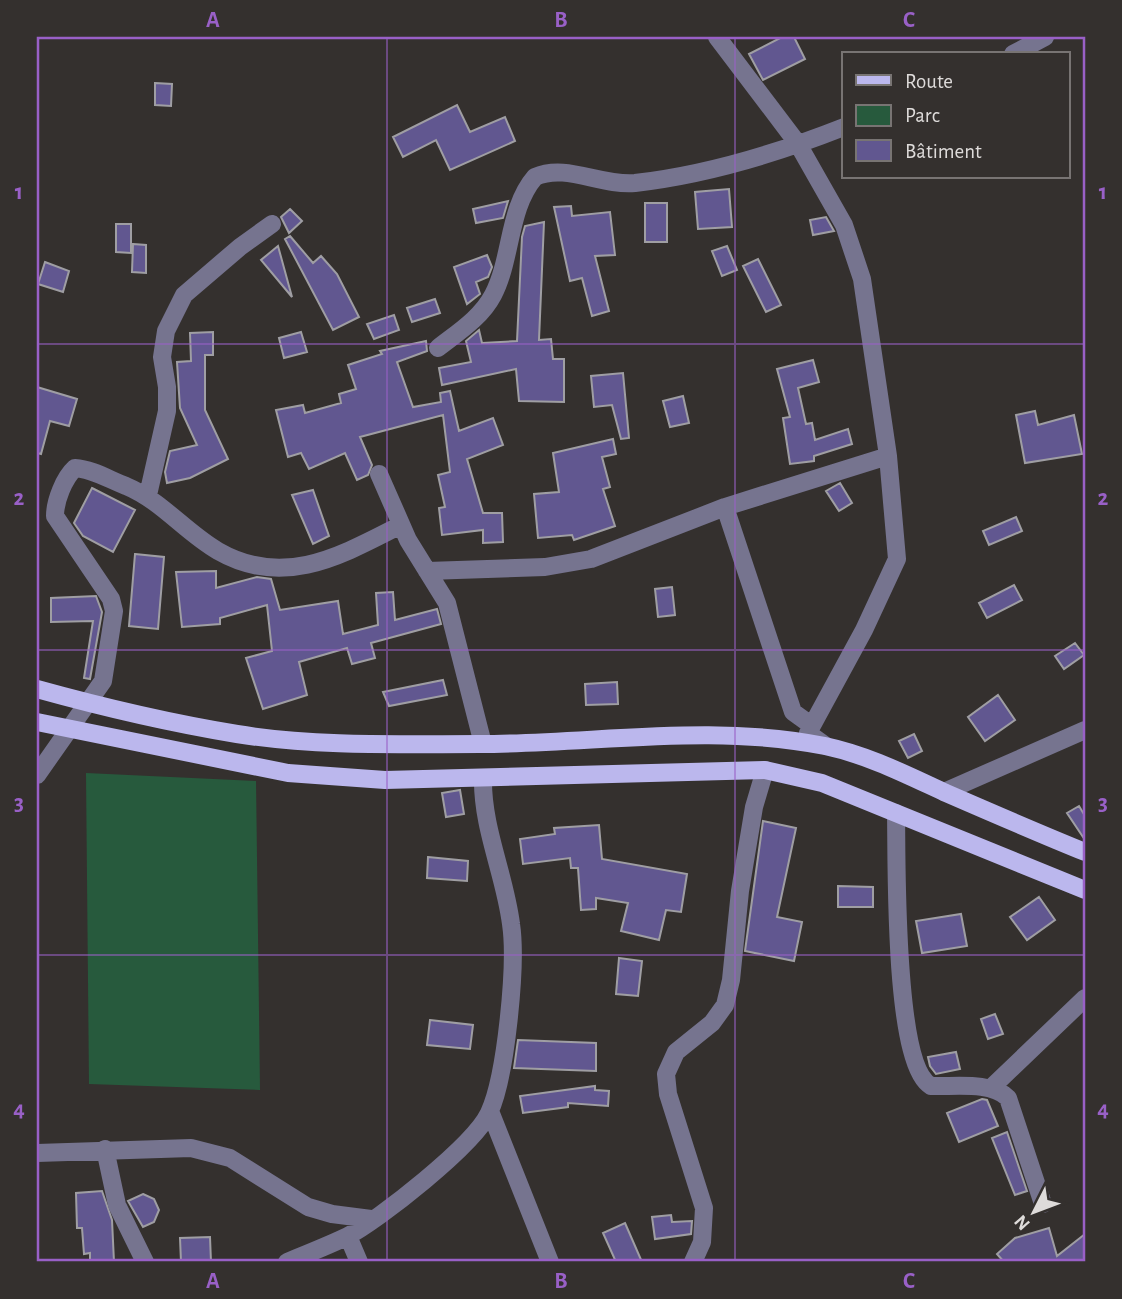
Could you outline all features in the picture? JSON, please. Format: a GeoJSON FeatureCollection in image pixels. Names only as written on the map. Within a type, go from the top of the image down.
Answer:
{"type":"FeatureCollection","features":[{"type":"Feature","properties":{"kind":"main road"},"geometry":{"type":"LineString","coordinates":[[37,689],[89,704],[238,734],[307,740],[483,744],[613,736],[695,735],[825,746],[895,769],[1085,852]]}},
{"type":"Feature","properties":{"kind":"main road"},"geometry":{"type":"LineString","coordinates":[[37,722],[288,773],[385,780],[765,771],[822,783],[1085,890]]}},
{"type":"Feature","properties":{"kind":"street"},"geometry":{"type":"LineString","coordinates":[[717,37],[798,144],[844,225],[862,279],[888,456],[897,559],[864,630],[809,729],[783,741]]}},
{"type":"Feature","properties":{"kind":"street"},"geometry":{"type":"LineString","coordinates":[[1017,52],[1045,37]]}},
{"type":"Feature","properties":{"kind":"street"},"geometry":{"type":"LineString","coordinates":[[438,348],[474,319],[493,297],[524,193],[535,177],[563,171],[605,183],[635,183],[705,170],[798,144],[842,128]]}},
{"type":"Feature","properties":{"kind":"street"},"geometry":{"type":"LineString","coordinates":[[148,495],[167,411],[167,387],[162,357],[166,331],[184,295],[240,247],[272,224]]}},
{"type":"Feature","properties":{"kind":"street"},"geometry":{"type":"LineString","coordinates":[[427,570],[545,567],[591,559],[725,506],[888,456]]}},
{"type":"Feature","properties":{"kind":"street"},"geometry":{"type":"LineString","coordinates":[[37,775],[103,681],[114,611],[111,598],[59,524],[55,507],[70,473],[75,468],[148,495],[219,551],[251,563],[294,568],[329,561],[401,525]]}},
{"type":"Feature","properties":{"kind":"street"},"geometry":{"type":"LineString","coordinates":[[379,474],[401,525],[447,603],[483,744]]}},
{"type":"Feature","properties":{"kind":"street"},"geometry":{"type":"LineString","coordinates":[[725,506],[793,712],[825,746]]}},
{"type":"Feature","properties":{"kind":"street"},"geometry":{"type":"LineString","coordinates":[[944,792],[1085,730]]}},
{"type":"Feature","properties":{"kind":"street"},"geometry":{"type":"LineString","coordinates":[[693,1262],[702,1242],[704,1208],[667,1094],[666,1074],[676,1052],[712,1023],[725,1004],[732,979],[740,891],[751,819],[765,771]]}},
{"type":"Feature","properties":{"kind":"street"},"geometry":{"type":"LineString","coordinates":[[287,1262],[348,1236],[371,1219],[476,1134],[490,1111],[503,1051],[513,963],[512,923],[485,815],[483,778]]}},
{"type":"Feature","properties":{"kind":"street"},"geometry":{"type":"LineString","coordinates":[[896,813],[900,962],[908,1036],[918,1072],[923,1082],[931,1086],[991,1088],[1002,1092],[1008,1098],[1043,1204]]}},
{"type":"Feature","properties":{"kind":"street"},"geometry":{"type":"LineString","coordinates":[[991,1088],[1085,998]]}},
{"type":"Feature","properties":{"kind":"street"},"geometry":{"type":"LineString","coordinates":[[490,1111],[550,1262]]}},
{"type":"Feature","properties":{"kind":"street"},"geometry":{"type":"LineString","coordinates":[[37,1153],[105,1149],[191,1149],[230,1158],[308,1207],[332,1214],[371,1219]]}},
{"type":"Feature","properties":{"kind":"street"},"geometry":{"type":"LineString","coordinates":[[105,1149],[117,1205],[145,1262]]}},
{"type":"Feature","properties":{"kind":"street"},"geometry":{"type":"LineString","coordinates":[[348,1236],[359,1262]]}},
{"type":"Feature","properties":{"kind":"green space"},"geometry":{"type":"Polygon","coordinates":[[[86,773],[256,781],[260,1090],[89,1084],[86,773]]]}},
{"type":"Feature","properties":{"kind":"building"},"geometry":{"type":"Polygon","coordinates":[[[782,37],[794,37],[805,59],[763,80],[749,54],[782,37]]]}},
{"type":"Feature","properties":{"kind":"building"},"geometry":{"type":"Polygon","coordinates":[[[155,83],[172,84],[171,106],[155,105],[155,83]]]}},
{"type":"Feature","properties":{"kind":"building"},"geometry":{"type":"Polygon","coordinates":[[[457,105],[470,132],[505,117],[515,141],[450,170],[436,140],[403,157],[393,137],[457,105]]]}},
{"type":"Feature","properties":{"kind":"building"},"geometry":{"type":"Polygon","coordinates":[[[729,189],[732,227],[698,229],[695,192],[729,189]]]}},
{"type":"Feature","properties":{"kind":"building"},"geometry":{"type":"Polygon","coordinates":[[[508,201],[503,218],[476,223],[473,209],[508,201]]]}},
{"type":"Feature","properties":{"kind":"building"},"geometry":{"type":"Polygon","coordinates":[[[645,203],[667,203],[667,242],[645,242],[645,203]]]}},
{"type":"Feature","properties":{"kind":"building"},"geometry":{"type":"Polygon","coordinates":[[[571,206],[572,216],[610,212],[615,255],[595,256],[609,311],[592,316],[582,278],[570,281],[554,207],[571,206]]]}},
{"type":"Feature","properties":{"kind":"building"},"geometry":{"type":"Polygon","coordinates":[[[290,209],[302,221],[289,233],[281,217],[290,209]]]}},
{"type":"Feature","properties":{"kind":"building"},"geometry":{"type":"Polygon","coordinates":[[[826,217],[834,231],[813,235],[810,220],[826,217]]]}},
{"type":"Feature","properties":{"kind":"building"},"geometry":{"type":"Polygon","coordinates":[[[544,222],[539,340],[551,339],[553,359],[564,359],[564,402],[519,401],[516,369],[442,385],[439,368],[471,362],[466,341],[479,330],[482,343],[517,341],[522,237],[525,226],[544,222]]]}},
{"type":"Feature","properties":{"kind":"building"},"geometry":{"type":"Polygon","coordinates":[[[116,224],[131,224],[131,253],[116,252],[116,224]]]}},
{"type":"Feature","properties":{"kind":"building"},"geometry":{"type":"Polygon","coordinates":[[[290,236],[313,263],[321,256],[337,274],[359,317],[333,330],[285,239],[290,236]]]}},
{"type":"Feature","properties":{"kind":"building"},"geometry":{"type":"Polygon","coordinates":[[[133,244],[146,245],[146,273],[132,272],[133,244]]]}},
{"type":"Feature","properties":{"kind":"building"},"geometry":{"type":"Polygon","coordinates":[[[278,246],[292,297],[261,260],[278,246]]]}},
{"type":"Feature","properties":{"kind":"building"},"geometry":{"type":"Polygon","coordinates":[[[727,246],[737,270],[722,276],[712,251],[727,246]]]}},
{"type":"Feature","properties":{"kind":"building"},"geometry":{"type":"Polygon","coordinates":[[[487,255],[492,267],[488,277],[476,282],[480,294],[467,304],[454,267],[487,255]]]}},
{"type":"Feature","properties":{"kind":"building"},"geometry":{"type":"Polygon","coordinates":[[[758,259],[781,305],[766,312],[743,266],[758,259]]]}},
{"type":"Feature","properties":{"kind":"building"},"geometry":{"type":"Polygon","coordinates":[[[45,262],[69,271],[63,292],[38,284],[45,262]]]}},
{"type":"Feature","properties":{"kind":"building"},"geometry":{"type":"Polygon","coordinates":[[[435,299],[440,313],[412,322],[407,308],[435,299]]]}},
{"type":"Feature","properties":{"kind":"building"},"geometry":{"type":"Polygon","coordinates":[[[394,315],[399,330],[374,339],[367,324],[394,315]]]}},
{"type":"Feature","properties":{"kind":"building"},"geometry":{"type":"Polygon","coordinates":[[[213,332],[213,355],[205,355],[205,410],[228,459],[190,478],[167,483],[165,472],[170,451],[197,445],[180,408],[177,362],[191,361],[190,333],[213,332]]]}},
{"type":"Feature","properties":{"kind":"building"},"geometry":{"type":"Polygon","coordinates":[[[301,332],[307,352],[284,358],[279,338],[301,332]]]}},
{"type":"Feature","properties":{"kind":"building"},"geometry":{"type":"Polygon","coordinates":[[[426,341],[427,351],[397,362],[413,407],[441,402],[440,393],[450,391],[459,431],[493,418],[503,445],[467,459],[483,513],[502,513],[503,542],[483,543],[483,530],[442,535],[439,508],[445,507],[438,475],[450,472],[443,415],[360,437],[372,465],[368,475],[357,480],[345,453],[309,469],[301,453],[288,457],[276,410],[303,405],[305,413],[341,403],[339,394],[356,389],[348,365],[382,354],[380,351],[426,341]]]}},
{"type":"Feature","properties":{"kind":"building"},"geometry":{"type":"Polygon","coordinates":[[[813,360],[819,382],[798,388],[806,424],[812,423],[815,440],[848,429],[852,444],[814,456],[814,461],[790,464],[783,418],[790,417],[777,369],[813,360]]]}},
{"type":"Feature","properties":{"kind":"building"},"geometry":{"type":"Polygon","coordinates":[[[623,373],[629,438],[621,439],[612,405],[594,407],[591,376],[623,373]]]}},
{"type":"Feature","properties":{"kind":"building"},"geometry":{"type":"Polygon","coordinates":[[[37,387],[77,399],[69,426],[50,421],[41,454],[37,453],[37,387]]]}},
{"type":"Feature","properties":{"kind":"building"},"geometry":{"type":"Polygon","coordinates":[[[683,396],[689,423],[670,427],[663,401],[683,396]]]}},
{"type":"Feature","properties":{"kind":"building"},"geometry":{"type":"Polygon","coordinates":[[[1035,411],[1038,425],[1074,415],[1082,454],[1025,463],[1016,415],[1035,411]]]}},
{"type":"Feature","properties":{"kind":"building"},"geometry":{"type":"Polygon","coordinates":[[[613,439],[616,454],[602,457],[610,487],[603,489],[615,526],[574,540],[572,535],[538,538],[534,494],[559,492],[553,453],[613,439]]]}},
{"type":"Feature","properties":{"kind":"building"},"geometry":{"type":"Polygon","coordinates":[[[840,483],[852,503],[839,511],[826,491],[840,483]]]}},
{"type":"Feature","properties":{"kind":"building"},"geometry":{"type":"Polygon","coordinates":[[[92,488],[135,510],[113,552],[83,536],[74,523],[92,488]]]}},
{"type":"Feature","properties":{"kind":"building"},"geometry":{"type":"Polygon","coordinates":[[[313,490],[329,536],[313,544],[292,495],[313,490]]]}},
{"type":"Feature","properties":{"kind":"building"},"geometry":{"type":"Polygon","coordinates":[[[1016,517],[1022,531],[989,545],[983,531],[1016,517]]]}},
{"type":"Feature","properties":{"kind":"building"},"geometry":{"type":"Polygon","coordinates":[[[135,554],[164,557],[158,629],[129,626],[135,554]]]}},
{"type":"Feature","properties":{"kind":"building"},"geometry":{"type":"Polygon","coordinates":[[[216,571],[216,588],[257,577],[271,579],[280,610],[338,601],[343,634],[378,625],[376,593],[393,592],[395,620],[437,609],[441,624],[371,643],[375,658],[352,664],[347,648],[299,662],[307,695],[263,709],[246,658],[272,651],[267,605],[220,618],[220,624],[182,627],[176,572],[216,571]]]}},
{"type":"Feature","properties":{"kind":"building"},"geometry":{"type":"Polygon","coordinates":[[[1014,585],[1022,600],[987,618],[979,603],[1014,585]]]}},
{"type":"Feature","properties":{"kind":"building"},"geometry":{"type":"Polygon","coordinates":[[[672,587],[675,615],[658,617],[655,589],[672,587]]]}},
{"type":"Feature","properties":{"kind":"building"},"geometry":{"type":"Polygon","coordinates":[[[96,596],[102,612],[90,679],[84,678],[93,621],[51,622],[51,598],[96,596]]]}},
{"type":"Feature","properties":{"kind":"building"},"geometry":{"type":"Polygon","coordinates":[[[1075,643],[1084,655],[1064,669],[1055,656],[1075,643]]]}},
{"type":"Feature","properties":{"kind":"building"},"geometry":{"type":"Polygon","coordinates":[[[443,680],[447,695],[389,706],[383,692],[443,680]]]}},
{"type":"Feature","properties":{"kind":"building"},"geometry":{"type":"Polygon","coordinates":[[[617,682],[618,704],[586,705],[585,684],[617,682]]]}},
{"type":"Feature","properties":{"kind":"building"},"geometry":{"type":"Polygon","coordinates":[[[998,695],[1015,720],[985,741],[968,717],[998,695]]]}},
{"type":"Feature","properties":{"kind":"building"},"geometry":{"type":"Polygon","coordinates":[[[914,734],[922,751],[908,758],[899,741],[914,734]]]}},
{"type":"Feature","properties":{"kind":"building"},"geometry":{"type":"Polygon","coordinates":[[[460,790],[464,814],[446,817],[442,793],[460,790]]]}},
{"type":"Feature","properties":{"kind":"building"},"geometry":{"type":"Polygon","coordinates":[[[1079,806],[1085,816],[1085,840],[1067,813],[1079,806]]]}},
{"type":"Feature","properties":{"kind":"building"},"geometry":{"type":"Polygon","coordinates":[[[763,821],[796,828],[777,917],[802,922],[794,961],[745,951],[763,821]]]}},
{"type":"Feature","properties":{"kind":"building"},"geometry":{"type":"Polygon","coordinates":[[[599,825],[602,859],[687,874],[681,912],[666,910],[659,940],[621,931],[628,903],[596,898],[596,909],[581,910],[578,868],[571,868],[570,858],[523,864],[520,839],[555,834],[554,828],[599,825]]]}},
{"type":"Feature","properties":{"kind":"building"},"geometry":{"type":"Polygon","coordinates":[[[428,857],[468,861],[467,881],[427,878],[428,857]]]}},
{"type":"Feature","properties":{"kind":"building"},"geometry":{"type":"Polygon","coordinates":[[[838,886],[873,887],[873,907],[838,907],[838,886]]]}},
{"type":"Feature","properties":{"kind":"building"},"geometry":{"type":"Polygon","coordinates":[[[1039,897],[1055,920],[1027,940],[1010,917],[1039,897]]]}},
{"type":"Feature","properties":{"kind":"building"},"geometry":{"type":"Polygon","coordinates":[[[961,914],[967,946],[922,953],[916,921],[961,914]]]}},
{"type":"Feature","properties":{"kind":"building"},"geometry":{"type":"Polygon","coordinates":[[[619,958],[642,961],[638,996],[616,994],[619,958]]]}},
{"type":"Feature","properties":{"kind":"building"},"geometry":{"type":"Polygon","coordinates":[[[995,1014],[1003,1034],[988,1039],[981,1019],[995,1014]]]}},
{"type":"Feature","properties":{"kind":"building"},"geometry":{"type":"Polygon","coordinates":[[[430,1020],[473,1025],[470,1049],[427,1045],[430,1020]]]}},
{"type":"Feature","properties":{"kind":"building"},"geometry":{"type":"Polygon","coordinates":[[[518,1040],[596,1043],[596,1071],[514,1068],[518,1040]]]}},
{"type":"Feature","properties":{"kind":"building"},"geometry":{"type":"Polygon","coordinates":[[[956,1052],[960,1069],[936,1074],[928,1057],[956,1052]]]}},
{"type":"Feature","properties":{"kind":"building"},"geometry":{"type":"Polygon","coordinates":[[[595,1086],[595,1090],[609,1091],[608,1106],[568,1103],[568,1107],[523,1113],[520,1096],[595,1086]]]}},
{"type":"Feature","properties":{"kind":"building"},"geometry":{"type":"Polygon","coordinates":[[[982,1099],[987,1100],[998,1126],[959,1142],[947,1113],[982,1099]]]}},
{"type":"Feature","properties":{"kind":"building"},"geometry":{"type":"Polygon","coordinates":[[[1007,1132],[1027,1191],[1015,1195],[992,1138],[1007,1132]]]}},
{"type":"Feature","properties":{"kind":"building"},"geometry":{"type":"Polygon","coordinates":[[[102,1191],[112,1220],[114,1262],[90,1262],[90,1253],[84,1254],[82,1228],[77,1228],[76,1193],[102,1191]]]}},
{"type":"Feature","properties":{"kind":"building"},"geometry":{"type":"Polygon","coordinates":[[[143,1194],[154,1199],[159,1210],[154,1222],[143,1227],[128,1201],[143,1194]]]}},
{"type":"Feature","properties":{"kind":"building"},"geometry":{"type":"Polygon","coordinates":[[[671,1215],[672,1222],[692,1221],[691,1234],[655,1239],[652,1217],[671,1215]]]}},
{"type":"Feature","properties":{"kind":"building"},"geometry":{"type":"Polygon","coordinates":[[[625,1223],[642,1262],[616,1262],[603,1233],[625,1223]]]}},
{"type":"Feature","properties":{"kind":"building"},"geometry":{"type":"Polygon","coordinates":[[[1049,1228],[1057,1256],[1085,1234],[1085,1262],[1004,1262],[997,1254],[1015,1238],[1049,1228]]]}},
{"type":"Feature","properties":{"kind":"building"},"geometry":{"type":"Polygon","coordinates":[[[210,1237],[211,1262],[181,1262],[180,1238],[210,1237]]]}}]}
